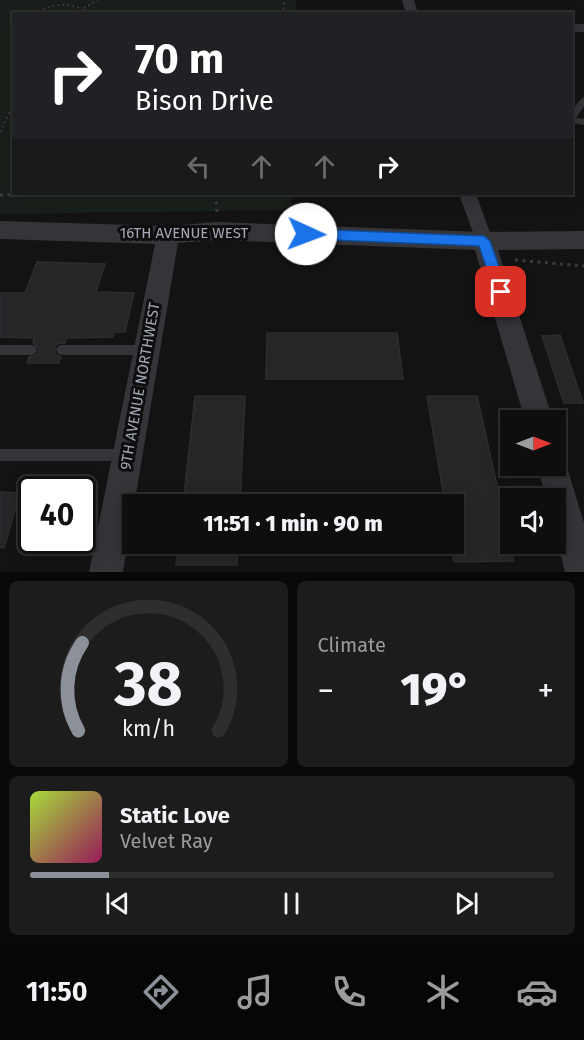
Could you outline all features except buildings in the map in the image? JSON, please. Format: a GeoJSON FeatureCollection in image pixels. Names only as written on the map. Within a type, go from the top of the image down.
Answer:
{"type":"FeatureCollection","features":[{"type":"Feature","properties":{"kind":"street"},"geometry":{"type":"LineString","coordinates":[[468,195],[536,410]]}},
{"type":"Feature","properties":{"kind":"street","name":"16TH AVENUE WEST"},"geometry":{"type":"LineString","coordinates":[[0,230],[168,235],[216,231],[484,241],[584,240]]}},
{"type":"Feature","properties":{"kind":"street","name":"9TH AVENUE NORTHWEST"},"geometry":{"type":"LineString","coordinates":[[106,572],[168,235]]}},
{"type":"Feature","properties":{"kind":"street"},"geometry":{"type":"LineString","coordinates":[[555,476],[582,572]]}},
{"type":"Feature","properties":{"kind":"lane"},"geometry":{"type":"LineString","coordinates":[[573,117],[584,100]]}},
{"type":"Feature","properties":{"kind":"lane"},"geometry":{"type":"LineString","coordinates":[[0,350],[31,350]]}},
{"type":"Feature","properties":{"kind":"lane"},"geometry":{"type":"LineString","coordinates":[[62,350],[147,350]]}},
{"type":"Feature","properties":{"kind":"lane"},"geometry":{"type":"LineString","coordinates":[[0,455],[127,455]]}},
{"type":"Feature","properties":{"kind":"path"},"geometry":{"type":"LineString","coordinates":[[39,12],[59,4],[83,8],[98,0]]}},
{"type":"Feature","properties":{"kind":"path"},"geometry":{"type":"LineString","coordinates":[[83,8],[86,12]]}},
{"type":"Feature","properties":{"kind":"path"},"geometry":{"type":"LineString","coordinates":[[0,132],[12,107]]}},
{"type":"Feature","properties":{"kind":"path"},"geometry":{"type":"LineString","coordinates":[[216,195],[217,216]]}},
{"type":"Feature","properties":{"kind":"shaded area"},"geometry":{"type":"Polygon","coordinates":[[[0,0],[296,0],[296,12],[12,12],[12,195],[292,195],[292,210],[0,214],[0,0]]]}},
{"type":"Feature","properties":{"kind":"route"},"geometry":{"type":"LineString","coordinates":[[306,234],[484,241],[501,292]]}}]}
